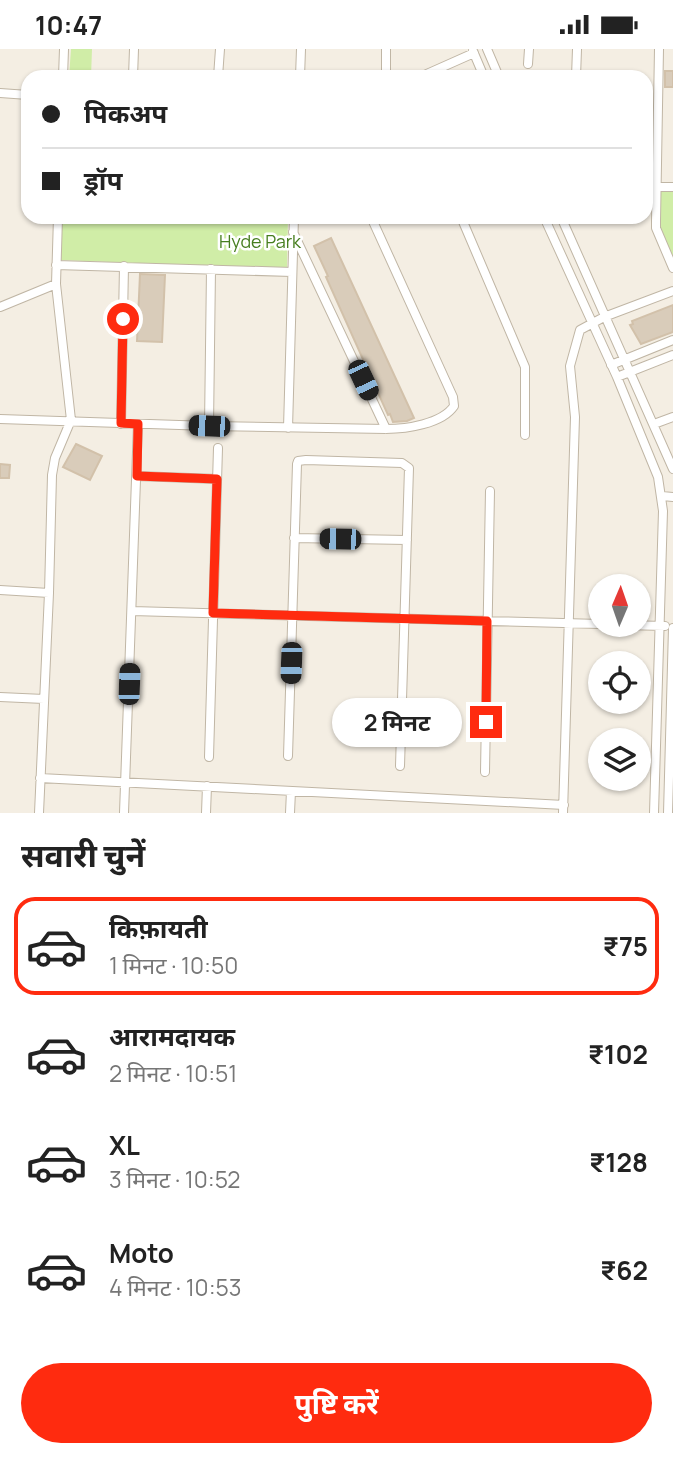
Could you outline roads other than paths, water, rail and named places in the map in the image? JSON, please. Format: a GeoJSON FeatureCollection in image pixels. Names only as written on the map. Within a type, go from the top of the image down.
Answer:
{"type":"FeatureCollection","features":[{"type":"Feature","properties":{"kind":"street"},"geometry":{"type":"LineString","coordinates":[[63,70],[64,49]]}},
{"type":"Feature","properties":{"kind":"street"},"geometry":{"type":"LineString","coordinates":[[133,70],[134,49]]}},
{"type":"Feature","properties":{"kind":"street"},"geometry":{"type":"LineString","coordinates":[[218,70],[220,49]]}},
{"type":"Feature","properties":{"kind":"street"},"geometry":{"type":"LineString","coordinates":[[300,70],[301,49]]}},
{"type":"Feature","properties":{"kind":"street"},"geometry":{"type":"LineString","coordinates":[[386,49],[386,70]]}},
{"type":"Feature","properties":{"kind":"street"},"geometry":{"type":"LineString","coordinates":[[486,49],[496,70]]}},
{"type":"Feature","properties":{"kind":"street"},"geometry":{"type":"LineString","coordinates":[[528,64],[529,49]]}},
{"type":"Feature","properties":{"kind":"street"},"geometry":{"type":"LineString","coordinates":[[576,70],[578,49]]}},
{"type":"Feature","properties":{"kind":"street"},"geometry":{"type":"LineString","coordinates":[[660,49],[656,228],[673,268]]}},
{"type":"Feature","properties":{"kind":"street"},"geometry":{"type":"LineString","coordinates":[[434,70],[473,51],[481,70]]}},
{"type":"Feature","properties":{"kind":"street"},"geometry":{"type":"LineString","coordinates":[[0,93],[21,94]]}},
{"type":"Feature","properties":{"kind":"street"},"geometry":{"type":"LineString","coordinates":[[653,187],[673,187]]}},
{"type":"Feature","properties":{"kind":"street"},"geometry":{"type":"LineString","coordinates":[[39,813],[52,474],[55,458],[71,420],[56,284],[58,224]]}},
{"type":"Feature","properties":{"kind":"street"},"geometry":{"type":"LineString","coordinates":[[288,428],[294,224]]}},
{"type":"Feature","properties":{"kind":"street"},"geometry":{"type":"LineString","coordinates":[[0,419],[386,429],[421,425],[452,410],[454,402],[374,224]]}},
{"type":"Feature","properties":{"kind":"street"},"geometry":{"type":"LineString","coordinates":[[464,224],[525,367],[525,435]]}},
{"type":"Feature","properties":{"kind":"street"},"geometry":{"type":"LineString","coordinates":[[547,224],[659,477],[662,496],[654,813]]}},
{"type":"Feature","properties":{"kind":"street"},"geometry":{"type":"LineString","coordinates":[[564,224],[604,317],[668,448],[673,469]]}},
{"type":"Feature","properties":{"kind":"street"},"geometry":{"type":"LineString","coordinates":[[569,224],[569,233]]}},
{"type":"Feature","properties":{"kind":"street"},"geometry":{"type":"LineString","coordinates":[[293,232],[386,429]]}},
{"type":"Feature","properties":{"kind":"street"},"geometry":{"type":"LineString","coordinates":[[56,265],[292,272]]}},
{"type":"Feature","properties":{"kind":"street"},"geometry":{"type":"LineString","coordinates":[[121,423],[124,267]]}},
{"type":"Feature","properties":{"kind":"street"},"geometry":{"type":"LineString","coordinates":[[209,426],[211,269]]}},
{"type":"Feature","properties":{"kind":"street"},"geometry":{"type":"LineString","coordinates":[[0,307],[56,284]]}},
{"type":"Feature","properties":{"kind":"street"},"geometry":{"type":"LineString","coordinates":[[40,778],[291,790],[563,809],[575,417],[570,366],[580,330],[604,317],[673,291]]}},
{"type":"Feature","properties":{"kind":"street"},"geometry":{"type":"LineString","coordinates":[[611,365],[673,340]]}},
{"type":"Feature","properties":{"kind":"street"},"geometry":{"type":"LineString","coordinates":[[617,377],[673,355]]}},
{"type":"Feature","properties":{"kind":"street"},"geometry":{"type":"LineString","coordinates":[[654,424],[673,417]]}},
{"type":"Feature","properties":{"kind":"street"},"geometry":{"type":"LineString","coordinates":[[124,813],[138,424]]}},
{"type":"Feature","properties":{"kind":"street"},"geometry":{"type":"LineString","coordinates":[[209,757],[218,447]]}},
{"type":"Feature","properties":{"kind":"street"},"geometry":{"type":"LineString","coordinates":[[288,756],[298,461],[402,463],[408,465],[400,766]]}},
{"type":"Feature","properties":{"kind":"street"},"geometry":{"type":"LineString","coordinates":[[137,476],[217,479]]}},
{"type":"Feature","properties":{"kind":"street"},"geometry":{"type":"LineString","coordinates":[[485,772],[490,491]]}},
{"type":"Feature","properties":{"kind":"street"},"geometry":{"type":"LineString","coordinates":[[662,496],[673,497]]}},
{"type":"Feature","properties":{"kind":"street"},"geometry":{"type":"LineString","coordinates":[[294,538],[407,540]]}},
{"type":"Feature","properties":{"kind":"street"},"geometry":{"type":"LineString","coordinates":[[0,590],[49,593]]}},
{"type":"Feature","properties":{"kind":"street"},"geometry":{"type":"LineString","coordinates":[[132,611],[588,624]]}},
{"type":"Feature","properties":{"kind":"street"},"geometry":{"type":"LineString","coordinates":[[651,626],[673,627],[668,813]]}},
{"type":"Feature","properties":{"kind":"street"},"geometry":{"type":"LineString","coordinates":[[0,697],[44,699]]}},
{"type":"Feature","properties":{"kind":"street"},"geometry":{"type":"LineString","coordinates":[[206,813],[207,786]]}},
{"type":"Feature","properties":{"kind":"street"},"geometry":{"type":"LineString","coordinates":[[290,813],[291,790]]}},
{"type":"Feature","properties":{"kind":"park label","name":"Hyde Park"},"geometry":{"type":"Point","coordinates":[260,242]}}]}
